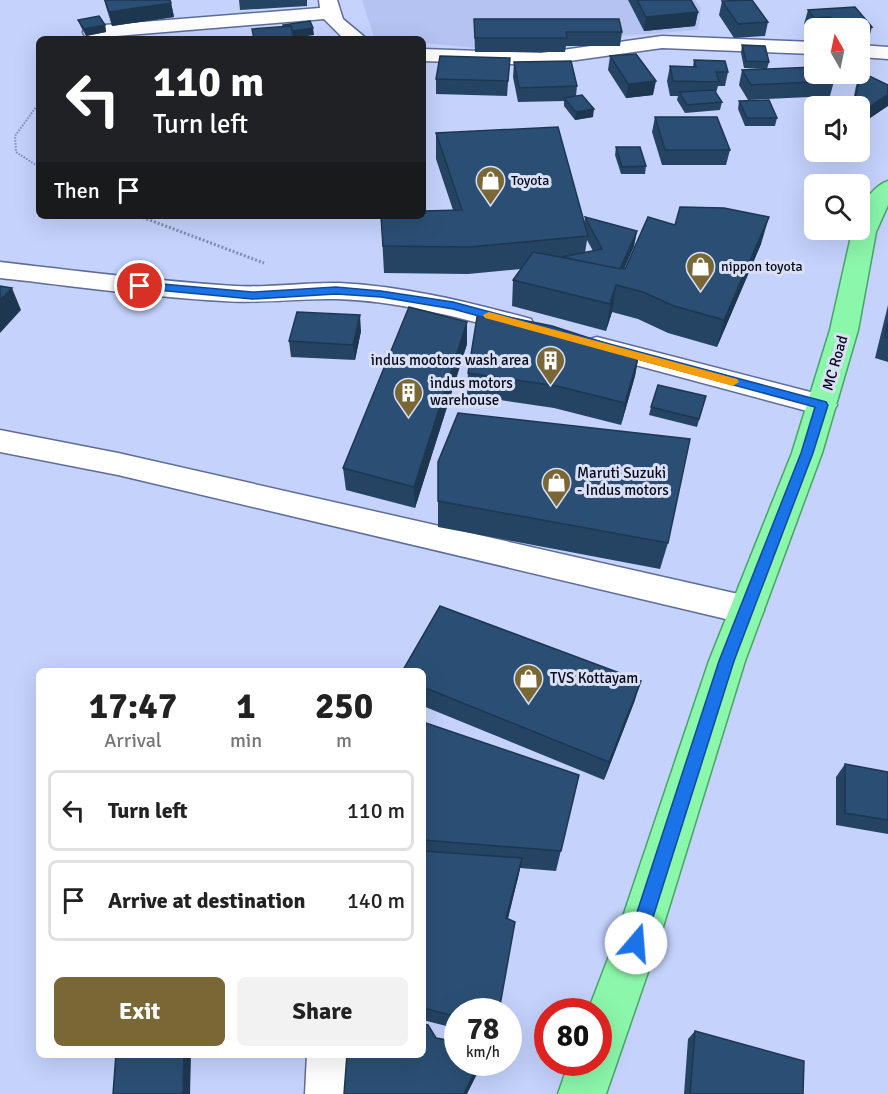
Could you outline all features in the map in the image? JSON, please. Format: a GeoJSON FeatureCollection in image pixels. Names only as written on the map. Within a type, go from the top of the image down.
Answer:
{"type":"FeatureCollection","features":[{"type":"Feature","properties":{"kind":"highway","name":"MC Road"},"geometry":{"type":"LineString","coordinates":[[612,1009],[636,943],[727,661],[807,453],[844,330],[864,232],[873,209],[888,188]]}},
{"type":"Feature","properties":{"kind":"highway"},"geometry":{"type":"LineString","coordinates":[[582,1094],[588,1076]]}},
{"type":"Feature","properties":{"kind":"street"},"geometry":{"type":"LineString","coordinates":[[92,32],[328,6],[338,25],[353,36]]}},
{"type":"Feature","properties":{"kind":"street"},"geometry":{"type":"LineString","coordinates":[[426,55],[541,59],[587,54],[634,44],[662,42],[804,48]]}},
{"type":"Feature","properties":{"kind":"street"},"geometry":{"type":"LineString","coordinates":[[870,52],[888,53]]}},
{"type":"Feature","properties":{"kind":"street"},"geometry":{"type":"LineString","coordinates":[[0,270],[163,288],[252,295],[336,291],[381,294],[453,306],[543,330]]}},
{"type":"Feature","properties":{"kind":"street"},"geometry":{"type":"LineString","coordinates":[[576,340],[822,405]]}},
{"type":"Feature","properties":{"kind":"street"},"geometry":{"type":"LineString","coordinates":[[0,441],[118,464],[747,610]]}},
{"type":"Feature","properties":{"kind":"street"},"geometry":{"type":"LineString","coordinates":[[329,1094],[330,1058]]}},
{"type":"Feature","properties":{"kind":"path"},"geometry":{"type":"LineString","coordinates":[[36,107],[15,136],[16,152],[36,165]]}},
{"type":"Feature","properties":{"kind":"path"},"geometry":{"type":"LineString","coordinates":[[147,219],[271,266]]}},
{"type":"Feature","properties":{"kind":"shaded area"},"geometry":{"type":"Polygon","coordinates":[[[362,0],[695,0],[701,8],[698,30],[608,37],[543,51],[509,51],[426,43],[426,36],[374,36],[362,0]]]}},
{"type":"Feature","properties":{"kind":"building"},"geometry":{"type":"Polygon","coordinates":[[[105,0],[170,0],[171,3],[109,12],[105,0]]]}},
{"type":"Feature","properties":{"kind":"building"},"geometry":{"type":"Polygon","coordinates":[[[637,0],[691,0],[698,12],[646,17],[637,0]]]}},
{"type":"Feature","properties":{"kind":"building"},"geometry":{"type":"Polygon","coordinates":[[[752,0],[768,22],[738,24],[722,1],[752,0]]]}},
{"type":"Feature","properties":{"kind":"building"},"geometry":{"type":"Polygon","coordinates":[[[855,7],[864,18],[814,18],[808,10],[855,7]]]}},
{"type":"Feature","properties":{"kind":"building"},"geometry":{"type":"Polygon","coordinates":[[[99,16],[105,25],[84,29],[78,20],[99,16]]]}},
{"type":"Feature","properties":{"kind":"building"},"geometry":{"type":"Polygon","coordinates":[[[474,19],[619,19],[622,32],[566,32],[567,38],[475,38],[474,19]]]}},
{"type":"Feature","properties":{"kind":"building"},"geometry":{"type":"Polygon","coordinates":[[[310,21],[313,28],[292,31],[291,26],[284,27],[283,25],[310,21]]]}},
{"type":"Feature","properties":{"kind":"building"},"geometry":{"type":"Polygon","coordinates":[[[291,26],[293,36],[253,36],[252,29],[291,26]]]}},
{"type":"Feature","properties":{"kind":"building"},"geometry":{"type":"Polygon","coordinates":[[[742,45],[765,46],[769,62],[746,61],[742,45]]]}},
{"type":"Feature","properties":{"kind":"building"},"geometry":{"type":"Polygon","coordinates":[[[636,54],[656,81],[628,84],[610,56],[636,54]]]}},
{"type":"Feature","properties":{"kind":"building"},"geometry":{"type":"Polygon","coordinates":[[[440,56],[510,58],[508,81],[436,79],[440,56]]]}},
{"type":"Feature","properties":{"kind":"building"},"geometry":{"type":"Polygon","coordinates":[[[694,60],[725,61],[728,72],[716,72],[719,82],[673,81],[670,66],[696,67],[694,60]]]}},
{"type":"Feature","properties":{"kind":"building"},"geometry":{"type":"Polygon","coordinates":[[[571,61],[577,86],[519,88],[514,62],[571,61]]]}},
{"type":"Feature","properties":{"kind":"building"},"geometry":{"type":"Polygon","coordinates":[[[804,67],[804,82],[751,85],[742,70],[804,67]]]}},
{"type":"Feature","properties":{"kind":"building"},"geometry":{"type":"Polygon","coordinates":[[[870,76],[888,85],[888,94],[870,107],[870,96],[856,96],[858,84],[870,84],[870,76]]]}},
{"type":"Feature","properties":{"kind":"building"},"geometry":{"type":"Polygon","coordinates":[[[714,90],[722,102],[687,105],[679,92],[714,90]]]}},
{"type":"Feature","properties":{"kind":"building"},"geometry":{"type":"Polygon","coordinates":[[[582,95],[594,109],[576,112],[564,98],[582,95]]]}},
{"type":"Feature","properties":{"kind":"building"},"geometry":{"type":"Polygon","coordinates":[[[769,100],[777,118],[747,118],[739,101],[769,100]]]}},
{"type":"Feature","properties":{"kind":"building"},"geometry":{"type":"Polygon","coordinates":[[[655,117],[717,117],[730,150],[665,150],[655,117]]]}},
{"type":"Feature","properties":{"kind":"building"},"geometry":{"type":"Polygon","coordinates":[[[558,127],[588,236],[469,247],[383,246],[381,219],[426,219],[426,211],[462,210],[436,133],[558,127]]]}},
{"type":"Feature","properties":{"kind":"building"},"geometry":{"type":"Polygon","coordinates":[[[616,147],[640,147],[646,166],[622,167],[616,147]]]}},
{"type":"Feature","properties":{"kind":"building"},"geometry":{"type":"Polygon","coordinates":[[[680,207],[724,208],[769,217],[724,320],[674,306],[643,292],[616,285],[610,304],[513,280],[533,252],[625,269],[648,217],[675,225],[680,207]]]}},
{"type":"Feature","properties":{"kind":"building"},"geometry":{"type":"Polygon","coordinates":[[[585,217],[637,231],[620,269],[562,257],[602,249],[585,217]]]}},
{"type":"Feature","properties":{"kind":"building"},"geometry":{"type":"Polygon","coordinates":[[[0,286],[12,288],[0,300],[0,286]]]}},
{"type":"Feature","properties":{"kind":"building","name":"indus motors warehouse"},"geometry":{"type":"Polygon","coordinates":[[[409,307],[467,322],[414,487],[343,468],[409,307]]]}},
{"type":"Feature","properties":{"kind":"building"},"geometry":{"type":"Polygon","coordinates":[[[478,311],[552,326],[639,354],[625,403],[557,386],[468,373],[478,311]]]}},
{"type":"Feature","properties":{"kind":"building"},"geometry":{"type":"Polygon","coordinates":[[[297,312],[360,315],[353,345],[289,341],[297,312]]]}},
{"type":"Feature","properties":{"kind":"building"},"geometry":{"type":"Polygon","coordinates":[[[658,385],[706,396],[699,419],[651,407],[658,385]]]}},
{"type":"Feature","properties":{"kind":"building","name":"Maruti Suzuki - Indus motors"},"geometry":{"type":"Polygon","coordinates":[[[458,413],[690,439],[668,543],[438,501],[438,462],[458,413]]]}},
{"type":"Feature","properties":{"kind":"building","name":"TVS Kottayam"},"geometry":{"type":"Polygon","coordinates":[[[440,606],[641,681],[609,762],[426,688],[426,668],[404,668],[440,606]]]}},
{"type":"Feature","properties":{"kind":"building"},"geometry":{"type":"Polygon","coordinates":[[[426,723],[579,775],[561,851],[426,840],[426,723]]]}},
{"type":"Feature","properties":{"kind":"building"},"geometry":{"type":"Polygon","coordinates":[[[845,764],[888,772],[888,820],[845,813],[845,764]]]}},
{"type":"Feature","properties":{"kind":"building"},"geometry":{"type":"Polygon","coordinates":[[[426,851],[522,858],[506,918],[515,922],[501,998],[444,998],[444,1013],[426,1009],[426,851]]]}},
{"type":"Feature","properties":{"kind":"building"},"geometry":{"type":"Polygon","coordinates":[[[426,1025],[428,1025],[436,1038],[444,1039],[444,1076],[472,1076],[464,1094],[344,1094],[347,1058],[426,1058],[426,1025]]]}},
{"type":"Feature","properties":{"kind":"building"},"geometry":{"type":"Polygon","coordinates":[[[695,1031],[804,1061],[803,1094],[690,1094],[695,1031]]]}},
{"type":"Feature","properties":{"kind":"building"},"geometry":{"type":"Polygon","coordinates":[[[116,1058],[184,1058],[183,1094],[113,1094],[116,1058]]]}},
{"type":"Feature","properties":{"kind":"slow traffic"},"geometry":{"type":"LineString","coordinates":[[489,315],[733,382]]}},
{"type":"Feature","properties":{"kind":"place","name":"Toyota"},"geometry":{"type":"Point","coordinates":[490,206]}},
{"type":"Feature","properties":{"kind":"place","name":"nippon toyota"},"geometry":{"type":"Point","coordinates":[700,292]}},
{"type":"Feature","properties":{"kind":"place","name":"indus mootors wash area"},"geometry":{"type":"Point","coordinates":[550,386]}},
{"type":"Feature","properties":{"kind":"place","name":"indus motors warehouse"},"geometry":{"type":"Point","coordinates":[409,418]}},
{"type":"Feature","properties":{"kind":"place","name":"Maruti Suzuki - Indus motors"},"geometry":{"type":"Point","coordinates":[556,508]}},
{"type":"Feature","properties":{"kind":"place","name":"TVS Kottayam"},"geometry":{"type":"Point","coordinates":[529,704]}},
{"type":"Feature","properties":{"kind":"route"},"geometry":{"type":"LineString","coordinates":[[140,286],[252,295],[336,291],[381,294],[419,300],[453,306],[632,356],[822,405],[807,453],[727,661],[636,943]]}}]}
